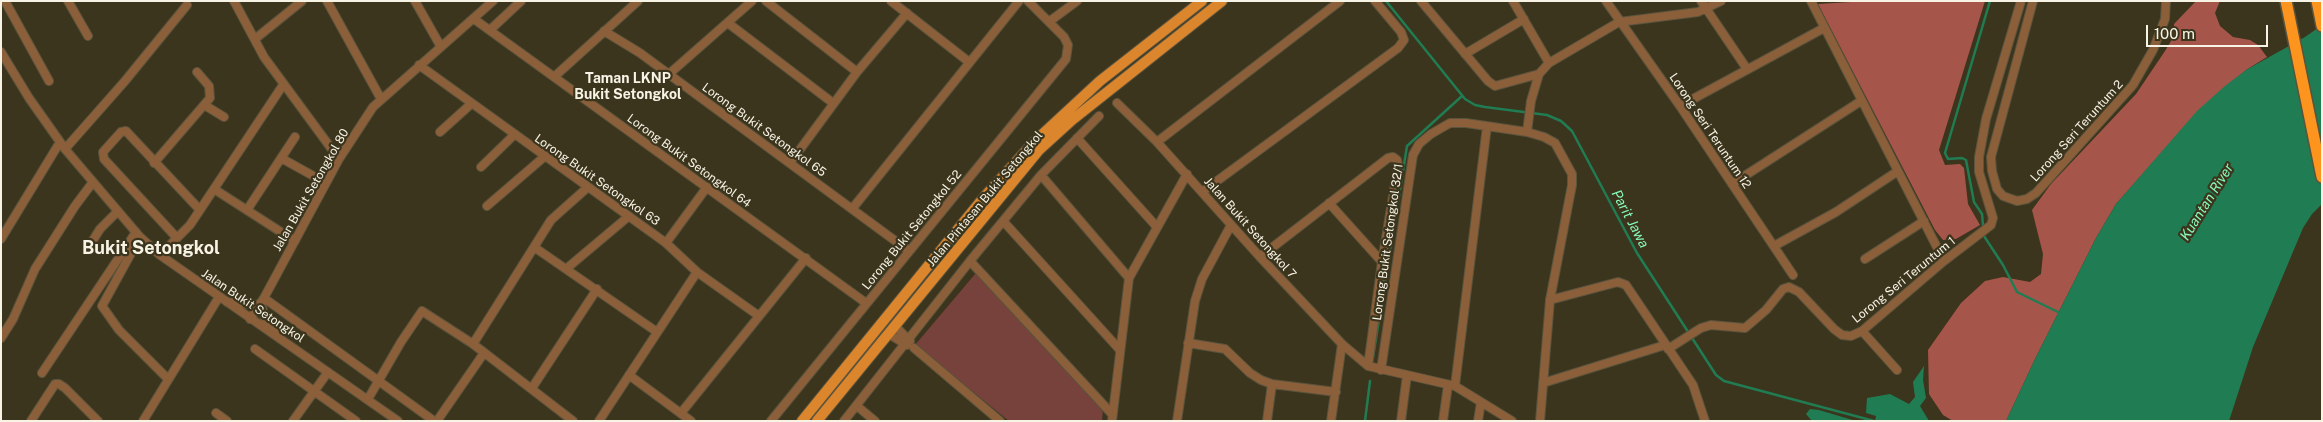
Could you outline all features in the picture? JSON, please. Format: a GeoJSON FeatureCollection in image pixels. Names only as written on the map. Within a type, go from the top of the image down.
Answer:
{"type":"FeatureCollection","features":[{"type":"Feature","properties":{"kind":"highway"},"geometry":{"type":"LineString","coordinates":[[2286,1],[2322,177]]}},
{"type":"Feature","properties":{"kind":"highway"},"geometry":{"type":"LineString","coordinates":[[2317,1],[2322,26]]}},
{"type":"Feature","properties":{"kind":"main road","name":"Jalan Pintasan Bukit Setongkol"},"geometry":{"type":"LineString","coordinates":[[802,421],[985,196],[1032,143],[1100,81],[1202,1]]}},
{"type":"Feature","properties":{"kind":"main road","name":"Jalan Pintasan Bukit Setongkol"},"geometry":{"type":"LineString","coordinates":[[817,421],[1040,150],[1072,120],[1222,1]]}},
{"type":"Feature","properties":{"kind":"street"},"geometry":{"type":"LineString","coordinates":[[5,1],[49,81]]}},
{"type":"Feature","properties":{"kind":"street"},"geometry":{"type":"LineString","coordinates":[[68,1],[88,36]]}},
{"type":"Feature","properties":{"kind":"street"},"geometry":{"type":"LineString","coordinates":[[234,1],[264,58],[339,159]]}},
{"type":"Feature","properties":{"kind":"street"},"geometry":{"type":"LineString","coordinates":[[255,39],[302,1]]}},
{"type":"Feature","properties":{"kind":"street"},"geometry":{"type":"LineString","coordinates":[[327,1],[381,99]]}},
{"type":"Feature","properties":{"kind":"street"},"geometry":{"type":"LineString","coordinates":[[414,1],[440,47]]}},
{"type":"Feature","properties":{"kind":"street","name":"Jalan Bukit Setongkol 80"},"geometry":{"type":"LineString","coordinates":[[250,319],[339,159],[381,99],[474,20],[493,1]]}},
{"type":"Feature","properties":{"kind":"street"},"geometry":{"type":"LineString","coordinates":[[490,30],[521,1]]}},
{"type":"Feature","properties":{"kind":"street"},"geometry":{"type":"LineString","coordinates":[[554,77],[638,1]]}},
{"type":"Feature","properties":{"kind":"street"},"geometry":{"type":"LineString","coordinates":[[669,74],[752,1]]}},
{"type":"Feature","properties":{"kind":"street"},"geometry":{"type":"LineString","coordinates":[[766,1],[857,72]]}},
{"type":"Feature","properties":{"kind":"street"},"geometry":{"type":"LineString","coordinates":[[892,1],[969,62]]}},
{"type":"Feature","properties":{"kind":"street"},"geometry":{"type":"LineString","coordinates":[[852,209],[1019,1]]}},
{"type":"Feature","properties":{"kind":"street"},"geometry":{"type":"LineString","coordinates":[[1028,1],[1050,21],[1077,1]]}},
{"type":"Feature","properties":{"kind":"street"},"geometry":{"type":"LineString","coordinates":[[1157,142],[1340,1]]}},
{"type":"Feature","properties":{"kind":"street"},"geometry":{"type":"LineString","coordinates":[[1202,192],[1398,48],[1404,40],[1400,32],[1375,1]]}},
{"type":"Feature","properties":{"kind":"street"},"geometry":{"type":"LineString","coordinates":[[1421,1],[1484,77],[1495,86],[1539,74]]}},
{"type":"Feature","properties":{"kind":"street"},"geometry":{"type":"LineString","coordinates":[[1513,1],[1549,63]]}},
{"type":"Feature","properties":{"kind":"street","name":"Lorong Seri Teruntum 12"},"geometry":{"type":"LineString","coordinates":[[1606,1],[1680,106],[1793,275]]}},
{"type":"Feature","properties":{"kind":"street"},"geometry":{"type":"LineString","coordinates":[[1700,1],[1747,69]]}},
{"type":"Feature","properties":{"kind":"street"},"geometry":{"type":"LineString","coordinates":[[1527,132],[1531,101],[1539,74],[1549,63],[1619,22],[1706,10],[1721,1]]}},
{"type":"Feature","properties":{"kind":"street"},"geometry":{"type":"LineString","coordinates":[[1811,1],[1944,261]]}},
{"type":"Feature","properties":{"kind":"street","name":"Lorong Seri Teruntum 1"},"geometry":{"type":"LineString","coordinates":[[1668,346],[1701,328],[1711,325],[1745,328],[1766,310],[1783,289],[1789,287],[1799,292],[1834,329],[1842,335],[1851,336],[1862,330],[1944,261],[1991,226],[1993,218],[1979,172],[1978,157],[1986,119],[2021,1]]}},
{"type":"Feature","properties":{"kind":"street","name":"Lorong Seri Teruntum 2"},"geometry":{"type":"LineString","coordinates":[[2033,1],[1991,157],[1992,171],[1997,189],[2003,196],[2017,201],[2027,199],[2036,193],[2133,85],[2153,50],[2165,19],[2166,1]]}},
{"type":"Feature","properties":{"kind":"street"},"geometry":{"type":"LineString","coordinates":[[1,239],[62,145],[125,81],[188,5]]}},
{"type":"Feature","properties":{"kind":"street"},"geometry":{"type":"LineString","coordinates":[[790,163],[857,72],[907,13]]}},
{"type":"Feature","properties":{"kind":"street","name":"Lorong Bukit Setongkol 64"},"geometry":{"type":"LineString","coordinates":[[474,20],[866,303]]}},
{"type":"Feature","properties":{"kind":"street"},"geometry":{"type":"LineString","coordinates":[[1465,54],[1524,20]]}},
{"type":"Feature","properties":{"kind":"street","name":"Lorong Bukit Setongkol 52"},"geometry":{"type":"LineString","coordinates":[[771,421],[1066,59],[1068,45],[1064,37],[1050,21]]}},
{"type":"Feature","properties":{"kind":"street"},"geometry":{"type":"LineString","coordinates":[[728,23],[833,103]]}},
{"type":"Feature","properties":{"kind":"street"},"geometry":{"type":"LineString","coordinates":[[1680,106],[1824,28]]}},
{"type":"Feature","properties":{"kind":"street","name":"Lorong Bukit Setongkol 65"},"geometry":{"type":"LineString","coordinates":[[604,31],[669,74],[909,250]]}},
{"type":"Feature","properties":{"kind":"street","name":"Jalan Bukit Setongkol"},"geometry":{"type":"LineString","coordinates":[[2,57],[62,145],[138,234],[160,255],[398,421]]}},
{"type":"Feature","properties":{"kind":"street","name":"Lorong Bukit Setongkol 63"},"geometry":{"type":"LineString","coordinates":[[419,65],[470,104],[666,243],[696,272],[759,316]]}},
{"type":"Feature","properties":{"kind":"street"},"geometry":{"type":"LineString","coordinates":[[154,163],[206,106],[211,93],[209,86],[197,72]]}},
{"type":"Feature","properties":{"kind":"street"},"geometry":{"type":"LineString","coordinates":[[160,255],[190,225],[283,85]]}},
{"type":"Feature","properties":{"kind":"street"},"geometry":{"type":"LineString","coordinates":[[1732,184],[1861,102]]}},
{"type":"Feature","properties":{"kind":"street","name":"Jalan Bukit Setongkol 7"},"geometry":{"type":"LineString","coordinates":[[1117,103],[1187,174],[1231,225],[1342,344],[1368,366]]}},
{"type":"Feature","properties":{"kind":"street"},"geometry":{"type":"LineString","coordinates":[[440,132],[470,104]]}},
{"type":"Feature","properties":{"kind":"street"},"geometry":{"type":"LineString","coordinates":[[206,106],[224,117]]}},
{"type":"Feature","properties":{"kind":"street"},"geometry":{"type":"LineString","coordinates":[[844,421],[970,261],[1042,175],[1099,116]]}},
{"type":"Feature","properties":{"kind":"street","name":"Lorong Bukit Setongkol 32/1"},"geometry":{"type":"LineString","coordinates":[[1381,370],[1413,155],[1419,144],[1431,134],[1450,123],[1487,126],[1527,132],[1544,137],[1555,143],[1572,174],[1572,185],[1550,300],[1540,421]]}},
{"type":"Feature","properties":{"kind":"street"},"geometry":{"type":"LineString","coordinates":[[1443,421],[1451,385],[1487,126]]}},
{"type":"Feature","properties":{"kind":"street"},"geometry":{"type":"LineString","coordinates":[[177,238],[104,159],[103,152],[122,132],[126,132],[200,210]]}},
{"type":"Feature","properties":{"kind":"street"},"geometry":{"type":"LineString","coordinates":[[481,167],[514,135]]}},
{"type":"Feature","properties":{"kind":"street"},"geometry":{"type":"LineString","coordinates":[[247,210],[295,136]]}},
{"type":"Feature","properties":{"kind":"street"},"geometry":{"type":"LineString","coordinates":[[1077,138],[1156,226]]}},
{"type":"Feature","properties":{"kind":"street"},"geometry":{"type":"LineString","coordinates":[[487,206],[544,157]]}},
{"type":"Feature","properties":{"kind":"street"},"geometry":{"type":"LineString","coordinates":[[1260,256],[1388,158],[1393,157],[1397,160],[1398,166],[1382,262],[1368,366],[1451,385],[1512,421]]}},
{"type":"Feature","properties":{"kind":"street"},"geometry":{"type":"LineString","coordinates":[[281,158],[326,183]]}},
{"type":"Feature","properties":{"kind":"street"},"geometry":{"type":"LineString","coordinates":[[1774,246],[1836,212],[1898,171]]}},
{"type":"Feature","properties":{"kind":"street"},"geometry":{"type":"LineString","coordinates":[[1112,418],[1129,278],[1156,226],[1187,174]]}},
{"type":"Feature","properties":{"kind":"street"},"geometry":{"type":"LineString","coordinates":[[1042,175],[1129,278]]}},
{"type":"Feature","properties":{"kind":"street"},"geometry":{"type":"LineString","coordinates":[[1,338],[13,319],[35,269],[75,206],[94,182]]}},
{"type":"Feature","properties":{"kind":"street"},"geometry":{"type":"LineString","coordinates":[[473,344],[551,220],[588,186]]}},
{"type":"Feature","properties":{"kind":"street"},"geometry":{"type":"LineString","coordinates":[[666,243],[707,187]]}},
{"type":"Feature","properties":{"kind":"street"},"geometry":{"type":"LineString","coordinates":[[214,189],[295,241]]}},
{"type":"Feature","properties":{"kind":"street"},"geometry":{"type":"LineString","coordinates":[[1329,203],[1382,262]]}},
{"type":"Feature","properties":{"kind":"street"},"geometry":{"type":"LineString","coordinates":[[90,245],[100,229],[118,211]]}},
{"type":"Feature","properties":{"kind":"street"},"geometry":{"type":"LineString","coordinates":[[566,269],[629,216]]}},
{"type":"Feature","properties":{"kind":"street"},"geometry":{"type":"LineString","coordinates":[[1865,259],[1924,221]]}},
{"type":"Feature","properties":{"kind":"street"},"geometry":{"type":"LineString","coordinates":[[1004,222],[1120,350]]}},
{"type":"Feature","properties":{"kind":"street"},"geometry":{"type":"LineString","coordinates":[[1177,421],[1195,301],[1202,279],[1231,225]]}},
{"type":"Feature","properties":{"kind":"street"},"geometry":{"type":"LineString","coordinates":[[42,372],[138,234]]}},
{"type":"Feature","properties":{"kind":"street"},"geometry":{"type":"LineString","coordinates":[[138,234],[102,306],[119,330],[168,379]]}},
{"type":"Feature","properties":{"kind":"street"},"geometry":{"type":"LineString","coordinates":[[534,247],[657,332]]}},
{"type":"Feature","properties":{"kind":"street"},"geometry":{"type":"LineString","coordinates":[[681,413],[806,258]]}},
{"type":"Feature","properties":{"kind":"street"},"geometry":{"type":"LineString","coordinates":[[970,261],[1112,418]]}},
{"type":"Feature","properties":{"kind":"street"},"geometry":{"type":"LineString","coordinates":[[599,421],[696,272]]}},
{"type":"Feature","properties":{"kind":"street"},"geometry":{"type":"LineString","coordinates":[[1550,300],[1618,282],[1626,285],[1693,385],[1702,420]]}},
{"type":"Feature","properties":{"kind":"street"},"geometry":{"type":"LineString","coordinates":[[532,388],[597,289]]}},
{"type":"Feature","properties":{"kind":"street"},"geometry":{"type":"LineString","coordinates":[[143,421],[168,379],[222,299],[261,302],[436,421],[484,353]]}},
{"type":"Feature","properties":{"kind":"street"},"geometry":{"type":"LineString","coordinates":[[261,302],[266,322],[279,337]]}},
{"type":"Feature","properties":{"kind":"street"},"geometry":{"type":"LineString","coordinates":[[368,399],[401,342],[422,311],[473,344],[573,421]]}},
{"type":"Feature","properties":{"kind":"street"},"geometry":{"type":"LineString","coordinates":[[892,330],[1000,421]]}},
{"type":"Feature","properties":{"kind":"street"},"geometry":{"type":"LineString","coordinates":[[1862,330],[1896,370]]}},
{"type":"Feature","properties":{"kind":"street"},"geometry":{"type":"LineString","coordinates":[[1188,343],[1225,349],[1250,373],[1272,384],[1336,392]]}},
{"type":"Feature","properties":{"kind":"street"},"geometry":{"type":"LineString","coordinates":[[1331,421],[1342,344]]}},
{"type":"Feature","properties":{"kind":"street"},"geometry":{"type":"LineString","coordinates":[[1543,383],[1668,346]]}},
{"type":"Feature","properties":{"kind":"street"},"geometry":{"type":"LineString","coordinates":[[254,349],[356,421]]}},
{"type":"Feature","properties":{"kind":"street"},"geometry":{"type":"LineString","coordinates":[[293,421],[328,372]]}},
{"type":"Feature","properties":{"kind":"street"},"geometry":{"type":"LineString","coordinates":[[629,375],[691,421]]}},
{"type":"Feature","properties":{"kind":"street"},"geometry":{"type":"LineString","coordinates":[[1401,421],[1407,375]]}},
{"type":"Feature","properties":{"kind":"street"},"geometry":{"type":"LineString","coordinates":[[31,421],[55,384],[60,384],[98,421]]}},
{"type":"Feature","properties":{"kind":"street"},"geometry":{"type":"LineString","coordinates":[[1267,421],[1272,384]]}},
{"type":"Feature","properties":{"kind":"street"},"geometry":{"type":"LineString","coordinates":[[1478,421],[1481,402]]}},
{"type":"Feature","properties":{"kind":"street"},"geometry":{"type":"LineString","coordinates":[[857,406],[876,421]]}},
{"type":"Feature","properties":{"kind":"street"},"geometry":{"type":"LineString","coordinates":[[216,413],[227,421]]}},
{"type":"Feature","properties":{"kind":"shaded area"},"geometry":{"type":"Polygon","coordinates":[[[1867,1],[1985,1],[1939,150],[1945,165],[1960,164],[1964,168],[1968,204],[1980,225],[1956,239],[1943,240],[1935,230],[1818,4],[1867,1]]]}},
{"type":"Feature","properties":{"kind":"shaded area"},"geometry":{"type":"Polygon","coordinates":[[[2196,1],[2220,1],[2215,13],[2220,26],[2233,37],[2250,40],[2258,45],[2267,57],[2246,70],[2198,111],[2116,204],[2096,238],[2006,421],[1953,421],[1943,415],[1929,394],[1928,350],[1961,303],[1985,281],[2003,277],[2030,282],[2041,274],[2043,254],[2032,210],[2051,184],[2136,94],[2174,36],[2174,24],[2196,1]]]}},
{"type":"Feature","properties":{"kind":"shaded area"},"geometry":{"type":"Polygon","coordinates":[[[976,273],[1103,407],[1102,421],[1009,421],[915,345],[976,273]]]}},
{"type":"Feature","properties":{"kind":"water","name":"Kuantan River"},"geometry":{"type":"Polygon","coordinates":[[[2322,25],[2322,204],[2312,214],[2303,228],[2253,347],[2229,421],[2006,421],[2096,238],[2116,204],[2197,111],[2225,86],[2246,70],[2305,37],[2322,25]]]}},
{"type":"Feature","properties":{"kind":"water"},"geometry":{"type":"Polygon","coordinates":[[[1924,366],[1923,380],[1926,398],[1920,406],[1929,421],[1875,421],[1876,416],[1866,413],[1867,398],[1890,394],[1909,404],[1915,397],[1913,382],[1924,366]]]}},
{"type":"Feature","properties":{"kind":"water"},"geometry":{"type":"Polygon","coordinates":[[[1810,409],[1856,421],[1812,421],[1806,414],[1810,409]]]}},
{"type":"Feature","properties":{"kind":"waterway","name":"Parit Jawa"},"geometry":{"type":"LineString","coordinates":[[1386,1],[1465,99],[1475,105],[1485,107],[1547,115],[1561,121],[1572,131],[1637,253],[1716,375],[1724,381],[1874,421]]}},
{"type":"Feature","properties":{"kind":"waterway"},"geometry":{"type":"LineString","coordinates":[[1990,1],[1945,153],[1948,159],[1962,158],[1966,160],[1974,202],[1982,214],[1984,236],[2003,265],[2017,292],[2060,313]]}},
{"type":"Feature","properties":{"kind":"waterway"},"geometry":{"type":"LineString","coordinates":[[1373,357],[1407,146],[1462,96]]}},
{"type":"Feature","properties":{"kind":"waterway"},"geometry":{"type":"LineString","coordinates":[[1365,421],[1370,381]]}},
{"type":"Feature","properties":{"kind":"district","name":"Taman LKNP Bukit Setongkol"},"geometry":{"type":"Point","coordinates":[628,88]}},
{"type":"Feature","properties":{"kind":"district","name":"Bukit Setongkol"},"geometry":{"type":"Point","coordinates":[151,248]}}]}
